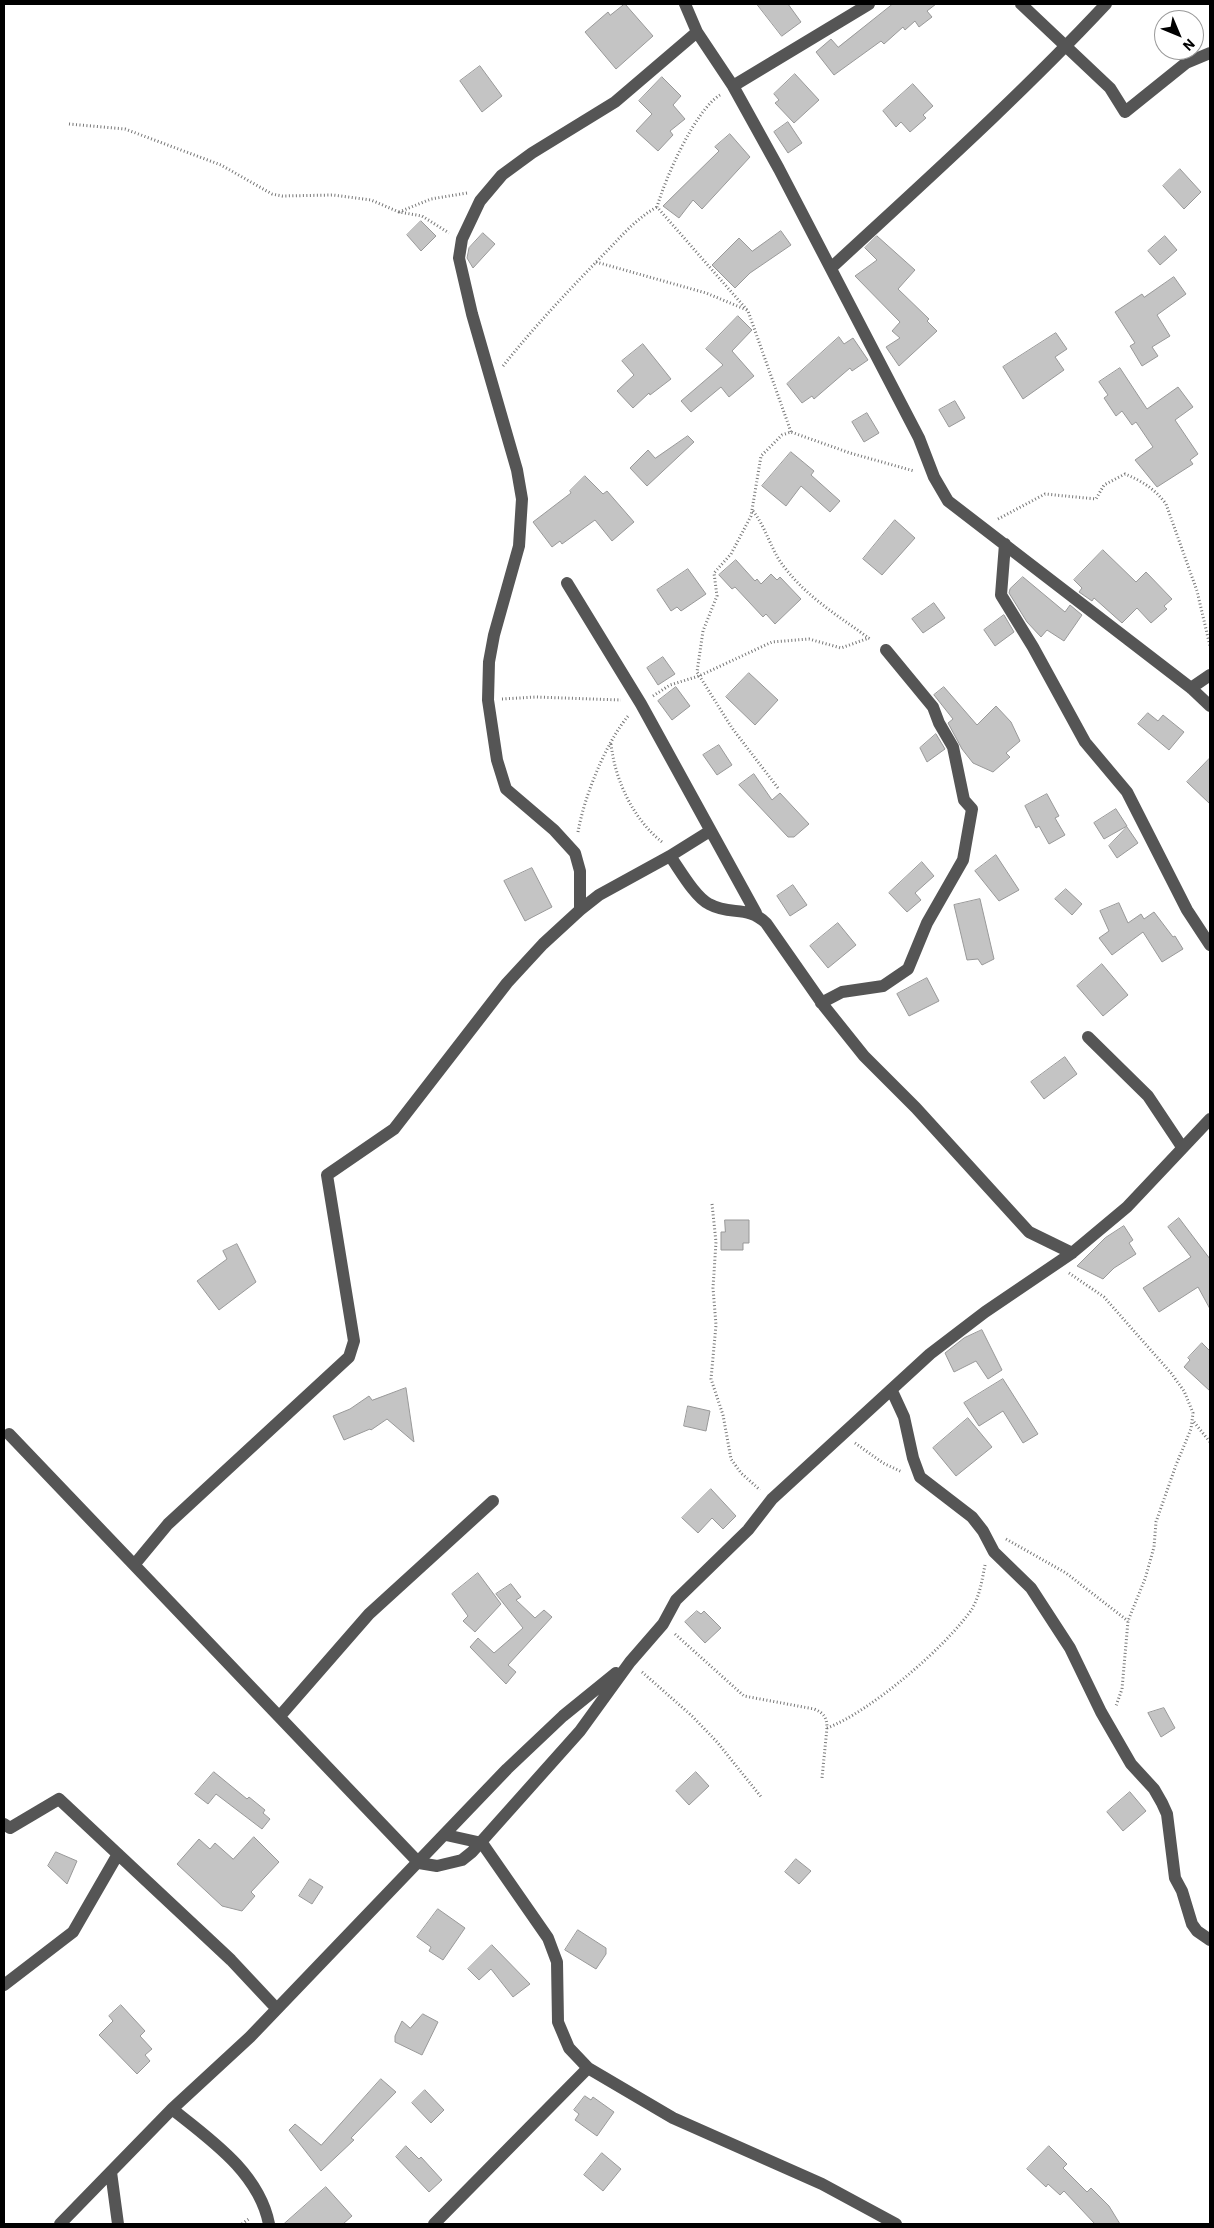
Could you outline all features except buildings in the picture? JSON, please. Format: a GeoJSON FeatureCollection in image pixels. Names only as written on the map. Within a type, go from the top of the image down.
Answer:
{"type":"FeatureCollection","features":[{"type":"Feature","properties":{"kind":"street"},"geometry":{"type":"LineString","coordinates":[[684,4],[696,32],[733,86],[780,169],[919,438],[934,477],[948,501],[1191,688],[1210,706]]}},
{"type":"Feature","properties":{"kind":"street"},"geometry":{"type":"LineString","coordinates":[[733,86],[869,4]]}},
{"type":"Feature","properties":{"kind":"street"},"geometry":{"type":"LineString","coordinates":[[1021,4],[1110,88],[1124,112],[1172,73],[1194,58],[1210,53]]}},
{"type":"Feature","properties":{"kind":"street"},"geometry":{"type":"LineString","coordinates":[[831,268],[966,143],[1066,46],[1106,4]]}},
{"type":"Feature","properties":{"kind":"street"},"geometry":{"type":"LineString","coordinates":[[580,910],[580,871],[575,853],[554,830],[512,795],[503,784],[492,732],[488,700],[491,648],[519,546],[522,499],[517,470],[491,381],[459,258],[462,242],[476,209],[488,190],[502,175],[532,153],[615,102],[696,32]]}},
{"type":"Feature","properties":{"kind":"street"},"geometry":{"type":"LineString","coordinates":[[1005,544],[1000,595],[1033,647],[1085,742],[1127,792],[1187,910],[1210,944]]}},
{"type":"Feature","properties":{"kind":"street"},"geometry":{"type":"LineString","coordinates":[[566,583],[641,704],[756,913],[766,922],[821,1003],[864,1056],[916,1108],[1029,1232],[1072,1253]]}},
{"type":"Feature","properties":{"kind":"street"},"geometry":{"type":"LineString","coordinates":[[821,1003],[842,992],[883,986],[908,969],[927,923],[963,860],[972,809],[964,800],[953,747],[939,723],[933,707],[886,650]]}},
{"type":"Feature","properties":{"kind":"street"},"geometry":{"type":"LineString","coordinates":[[1191,688],[1210,675]]}},
{"type":"Feature","properties":{"kind":"street"},"geometry":{"type":"LineString","coordinates":[[134,1565],[168,1524],[349,1356],[354,1341],[328,1175],[394,1129],[507,983],[543,944],[580,910],[599,895],[710,831]]}},
{"type":"Feature","properties":{"kind":"street"},"geometry":{"type":"LineString","coordinates":[[673,854],[701,899],[721,909],[756,913]]}},
{"type":"Feature","properties":{"kind":"street"},"geometry":{"type":"LineString","coordinates":[[1088,1037],[1148,1096],[1182,1147]]}},
{"type":"Feature","properties":{"kind":"street"},"geometry":{"type":"LineString","coordinates":[[9,1434],[419,1863],[437,1866],[462,1860],[482,1843],[580,1731],[630,1662],[663,1624],[676,1600],[748,1530],[772,1500],[930,1354],[959,1331],[1072,1253],[1127,1207],[1210,1119]]}},
{"type":"Feature","properties":{"kind":"street"},"geometry":{"type":"LineString","coordinates":[[892,1391],[904,1417],[913,1458],[920,1477],[963,1509],[1000,1558],[1031,1588],[1070,1648],[1109,1727],[1131,1764],[1154,1789],[1165,1808],[1173,1849],[1175,1878],[1182,1891],[1192,1924],[1197,1931],[1210,1940]]}},
{"type":"Feature","properties":{"kind":"street"},"geometry":{"type":"LineString","coordinates":[[280,1716],[370,1614],[493,1501]]}},
{"type":"Feature","properties":{"kind":"street"},"geometry":{"type":"LineString","coordinates":[[60,2224],[172,2109],[243,2044],[419,1863],[507,1769],[563,1716],[630,1662]]}},
{"type":"Feature","properties":{"kind":"street"},"geometry":{"type":"LineString","coordinates":[[4,1824],[10,1828],[59,1799],[231,1960],[276,2008]]}},
{"type":"Feature","properties":{"kind":"street"},"geometry":{"type":"LineString","coordinates":[[446,1834],[482,1843],[529,1914],[548,1938],[557,1962],[558,2022],[569,2048],[588,2068],[674,2118],[822,2184],[896,2224]]}},
{"type":"Feature","properties":{"kind":"street"},"geometry":{"type":"LineString","coordinates":[[4,1985],[73,1932],[118,1854]]}},
{"type":"Feature","properties":{"kind":"street"},"geometry":{"type":"LineString","coordinates":[[434,2224],[588,2068]]}},
{"type":"Feature","properties":{"kind":"street"},"geometry":{"type":"LineString","coordinates":[[172,2109],[199,2130],[246,2174],[261,2195],[269,2224]]}},
{"type":"Feature","properties":{"kind":"street"},"geometry":{"type":"LineString","coordinates":[[111,2172],[118,2224]]}},
{"type":"Feature","properties":{"kind":"path"},"geometry":{"type":"LineString","coordinates":[[491,381],[558,302],[596,262],[637,221],[657,207],[673,163],[707,106],[733,86]]}},
{"type":"Feature","properties":{"kind":"path"},"geometry":{"type":"LineString","coordinates":[[69,124],[125,130],[222,165],[272,194],[282,196],[309,194],[359,197],[371,200],[399,212],[422,216],[462,242]]}},
{"type":"Feature","properties":{"kind":"path"},"geometry":{"type":"LineString","coordinates":[[399,212],[431,199],[488,190]]}},
{"type":"Feature","properties":{"kind":"path"},"geometry":{"type":"LineString","coordinates":[[657,207],[748,311],[791,432]]}},
{"type":"Feature","properties":{"kind":"path"},"geometry":{"type":"LineString","coordinates":[[596,262],[706,293],[748,311]]}},
{"type":"Feature","properties":{"kind":"path"},"geometry":{"type":"LineString","coordinates":[[778,788],[732,728],[700,676],[698,659],[703,630],[717,596],[714,573],[731,554],[753,511],[758,466],[761,456],[782,435],[791,432],[850,453],[934,477]]}},
{"type":"Feature","properties":{"kind":"path"},"geometry":{"type":"LineString","coordinates":[[982,528],[1045,494],[1096,498],[1104,485],[1125,474],[1138,479],[1158,493],[1166,504],[1197,591],[1210,646]]}},
{"type":"Feature","properties":{"kind":"path"},"geometry":{"type":"LineString","coordinates":[[753,511],[767,532],[784,567],[804,591],[886,650]]}},
{"type":"Feature","properties":{"kind":"path"},"geometry":{"type":"LineString","coordinates":[[575,853],[582,814],[611,743],[622,724],[641,704],[670,685],[700,676],[772,642],[808,639],[841,648],[869,638]]}},
{"type":"Feature","properties":{"kind":"path"},"geometry":{"type":"LineString","coordinates":[[488,700],[536,697],[614,699],[641,704]]}},
{"type":"Feature","properties":{"kind":"path"},"geometry":{"type":"LineString","coordinates":[[611,743],[613,764],[632,804],[654,836],[673,854]]}},
{"type":"Feature","properties":{"kind":"path"},"geometry":{"type":"LineString","coordinates":[[712,1204],[716,1242],[713,1288],[716,1325],[711,1379],[723,1415],[731,1459],[754,1486],[772,1500]]}},
{"type":"Feature","properties":{"kind":"path"},"geometry":{"type":"LineString","coordinates":[[1056,1264],[1104,1297],[1140,1338],[1184,1391],[1192,1406],[1194,1422],[1156,1522],[1151,1560],[1128,1621],[1122,1689],[1109,1727]]}},
{"type":"Feature","properties":{"kind":"path"},"geometry":{"type":"LineString","coordinates":[[1194,1422],[1210,1442]]}},
{"type":"Feature","properties":{"kind":"path"},"geometry":{"type":"LineString","coordinates":[[844,1435],[883,1463],[905,1474],[920,1477]]}},
{"type":"Feature","properties":{"kind":"path"},"geometry":{"type":"LineString","coordinates":[[827,1728],[875,1701],[917,1667],[961,1622],[972,1608],[979,1592],[985,1536],[1005,1539],[1045,1560],[1084,1586],[1128,1621]]}},
{"type":"Feature","properties":{"kind":"path"},"geometry":{"type":"LineString","coordinates":[[663,1624],[744,1696],[814,1709],[825,1716],[827,1728],[822,1778]]}},
{"type":"Feature","properties":{"kind":"path"},"geometry":{"type":"LineString","coordinates":[[630,1662],[692,1716],[762,1798]]}}]}
